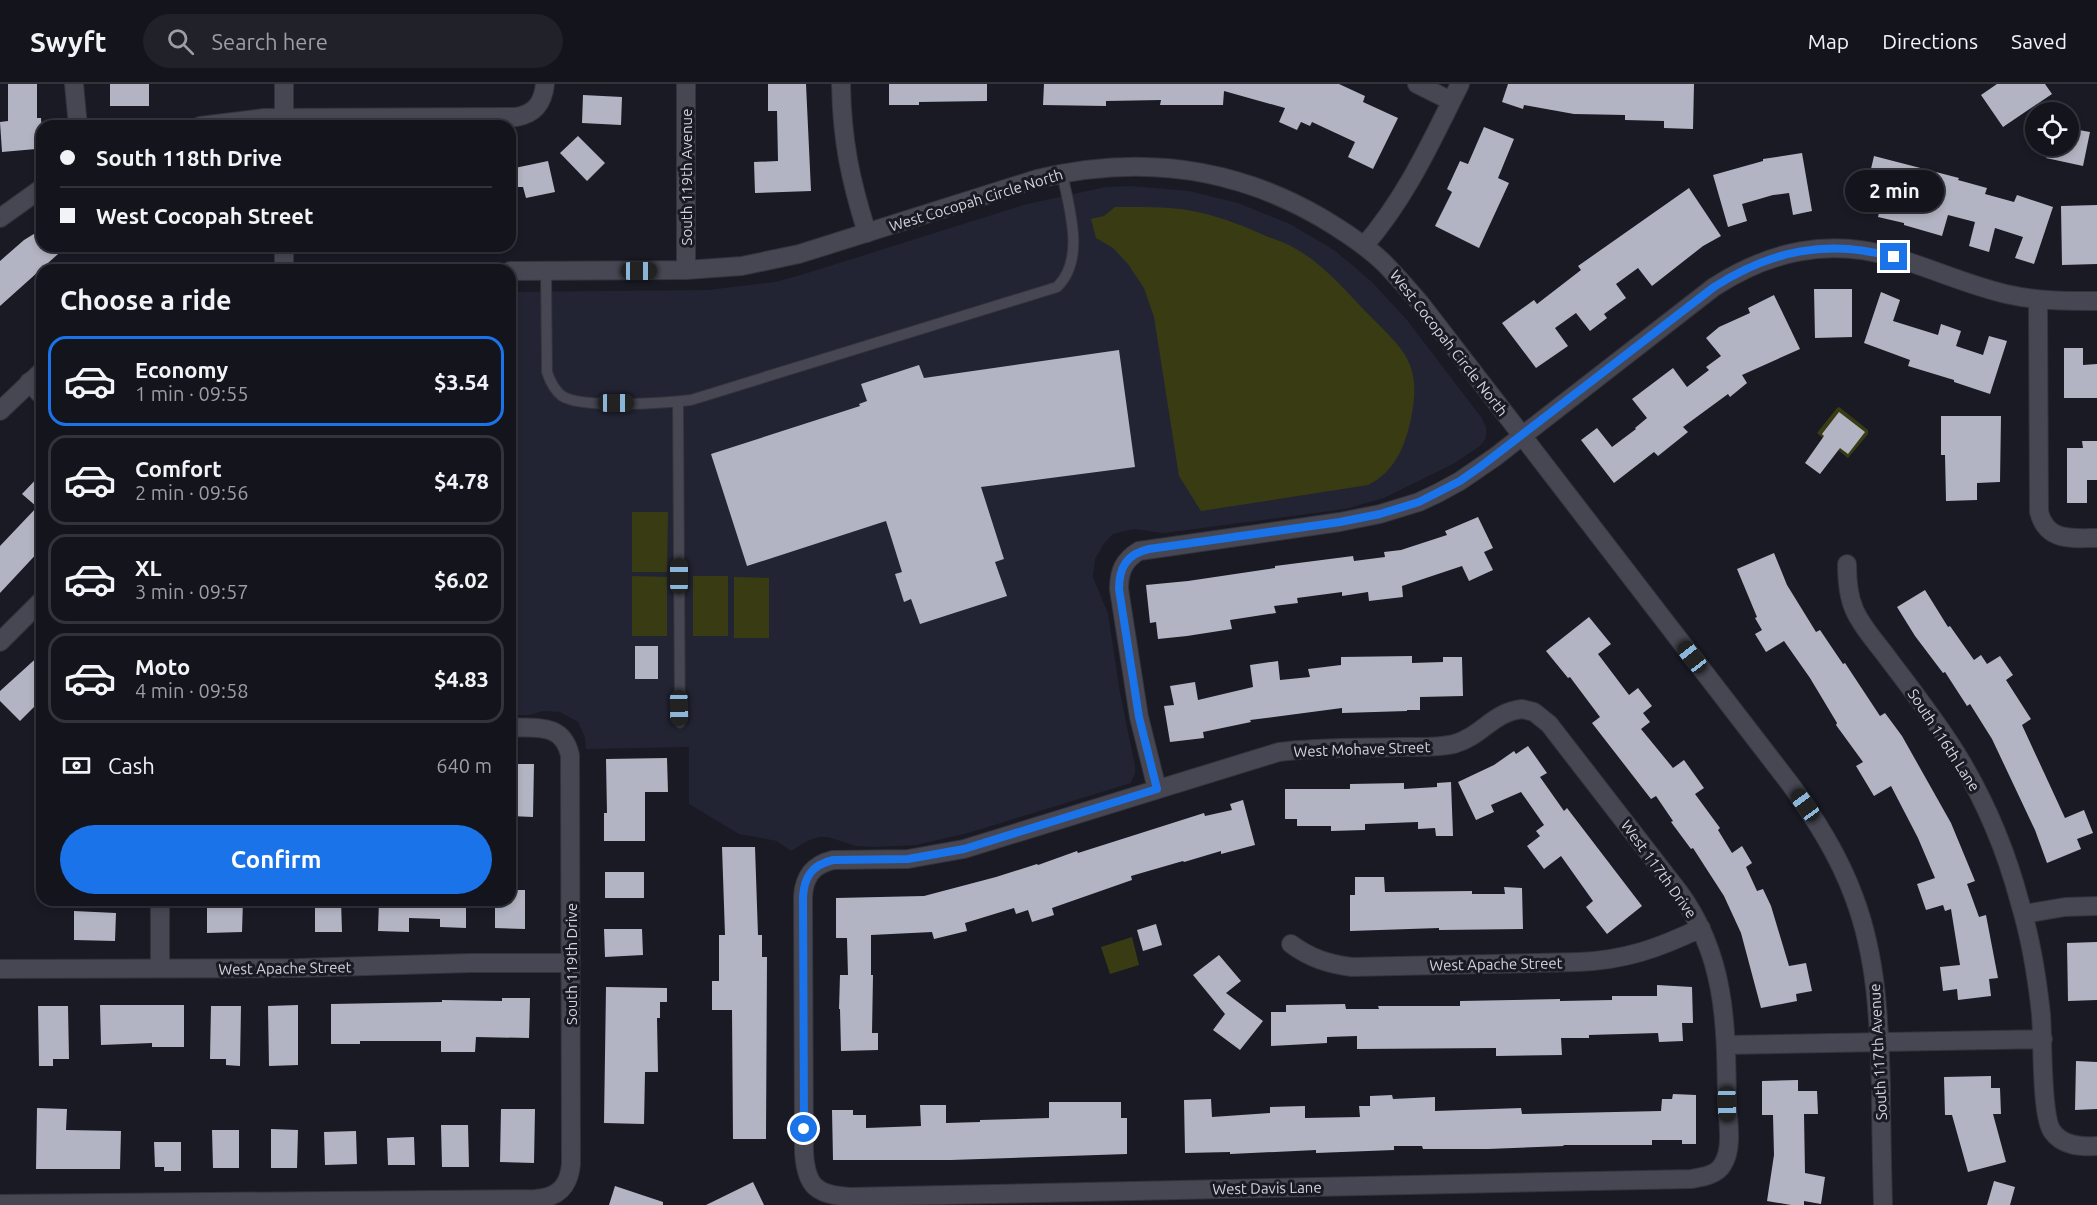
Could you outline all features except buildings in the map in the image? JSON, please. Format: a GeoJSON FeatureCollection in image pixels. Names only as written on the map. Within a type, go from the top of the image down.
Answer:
{"type":"FeatureCollection","features":[{"type":"Feature","properties":{"kind":"street"},"geometry":{"type":"LineString","coordinates":[[74,84],[77,120]]}},
{"type":"Feature","properties":{"kind":"street"},"geometry":{"type":"LineString","coordinates":[[284,84],[284,120]]}},
{"type":"Feature","properties":{"kind":"street"},"geometry":{"type":"LineString","coordinates":[[394,120],[505,118],[526,115],[536,110],[545,84]]}},
{"type":"Feature","properties":{"kind":"street","name":"South 119th Avenue"},"geometry":{"type":"LineString","coordinates":[[686,84],[686,270]]}},
{"type":"Feature","properties":{"kind":"street"},"geometry":{"type":"LineString","coordinates":[[841,84],[842,125],[847,163],[867,233]]}},
{"type":"Feature","properties":{"kind":"street"},"geometry":{"type":"LineString","coordinates":[[1417,84],[1451,101]]}},
{"type":"Feature","properties":{"kind":"street"},"geometry":{"type":"LineString","coordinates":[[1364,246],[1399,200],[1460,84]]}},
{"type":"Feature","properties":{"kind":"street","name":"West Cocopah Circle North"},"geometry":{"type":"LineString","coordinates":[[516,271],[686,270],[742,267],[781,259],[1011,186],[1086,169],[1137,165],[1162,166],[1214,174],[1284,198],[1327,221],[1364,246],[1383,261],[1414,297],[1805,805]]}},
{"type":"Feature","properties":{"kind":"street"},"geometry":{"type":"LineString","coordinates":[[0,218],[36,192]]}},
{"type":"Feature","properties":{"kind":"street"},"geometry":{"type":"LineString","coordinates":[[1157,789],[1139,717],[1119,579],[1125,561],[1139,551],[1350,520],[1419,502],[1460,481],[1714,287],[1748,267],[1787,254],[1824,248],[1860,249],[1894,257],[2005,294],[2038,300],[2097,301]]}},
{"type":"Feature","properties":{"kind":"street"},"geometry":{"type":"LineString","coordinates":[[2038,300],[2038,501],[2042,522],[2047,530],[2066,537],[2097,538]]}},
{"type":"Feature","properties":{"kind":"street"},"geometry":{"type":"LineString","coordinates":[[0,411],[36,376]]}},
{"type":"Feature","properties":{"kind":"street","name":"South 116th Lane"},"geometry":{"type":"LineString","coordinates":[[1847,564],[1849,593],[1860,620],[1938,725],[1975,786],[2001,843],[2024,914],[2038,988],[2046,1112],[2051,1130],[2056,1137],[2074,1145],[2097,1146]]}},
{"type":"Feature","properties":{"kind":"street"},"geometry":{"type":"LineString","coordinates":[[0,642],[36,606]]}},
{"type":"Feature","properties":{"kind":"street","name":"West Mohave Street"},"geometry":{"type":"LineString","coordinates":[[814,1188],[808,1177],[804,1152],[803,909],[804,887],[807,877],[814,868],[833,860],[908,859],[964,849],[1279,752],[1308,749],[1431,747],[1453,744],[1475,735],[1502,714],[1522,709]]}},
{"type":"Feature","properties":{"kind":"street","name":"West 117th Drive"},"geometry":{"type":"LineString","coordinates":[[1522,709],[1534,712],[1549,724],[1679,892],[1701,928],[1712,957],[1721,992],[1726,1045],[1728,1142],[1725,1161],[1719,1170]]}},
{"type":"Feature","properties":{"kind":"street","name":"South 119th Drive"},"geometry":{"type":"LineString","coordinates":[[0,1204],[535,1199],[544,1198],[562,1190],[568,1182],[571,1164],[570,765],[567,746],[562,737],[545,729],[516,727]]}},
{"type":"Feature","properties":{"kind":"street","name":"South 117th Avenue"},"geometry":{"type":"LineString","coordinates":[[1805,805],[1836,856],[1854,896],[1869,946],[1876,987],[1880,1042],[1883,1205]]}},
{"type":"Feature","properties":{"kind":"street"},"geometry":{"type":"LineString","coordinates":[[160,906],[160,969]]}},
{"type":"Feature","properties":{"kind":"street"},"geometry":{"type":"LineString","coordinates":[[2024,914],[2065,907],[2097,906]]}},
{"type":"Feature","properties":{"kind":"street","name":"West Apache Street"},"geometry":{"type":"LineString","coordinates":[[1291,944],[1304,954],[1319,961],[1352,967],[1579,962],[1600,961],[1637,954],[1701,928]]}},
{"type":"Feature","properties":{"kind":"street","name":"West Apache Street"},"geometry":{"type":"LineString","coordinates":[[0,969],[308,968],[471,963],[571,963]]}},
{"type":"Feature","properties":{"kind":"street"},"geometry":{"type":"LineString","coordinates":[[1726,1045],[2043,1039]]}},
{"type":"Feature","properties":{"kind":"street","name":"West Davis Lane"},"geometry":{"type":"LineString","coordinates":[[814,1188],[826,1194],[850,1197],[1691,1179],[1719,1170]]}},
{"type":"Feature","properties":{"kind":"lane"},"geometry":{"type":"LineString","coordinates":[[546,271],[547,372],[551,382],[562,396],[571,400],[592,403],[678,402],[716,394],[1057,287],[1070,270],[1073,249],[1071,222],[1062,173]]}},
{"type":"Feature","properties":{"kind":"lane"},"geometry":{"type":"LineString","coordinates":[[678,402],[680,723]]}},
{"type":"Feature","properties":{"kind":"shaded area"},"geometry":{"type":"Polygon","coordinates":[[[1131,186],[1189,191],[1238,203],[1290,224],[1334,250],[1372,282],[1407,320],[1481,417],[1486,427],[1486,438],[1480,446],[1453,464],[1384,498],[1345,509],[1164,533],[1134,529],[1113,534],[1105,542],[1095,559],[1093,577],[1108,614],[1120,693],[1135,766],[1131,783],[968,833],[916,845],[856,846],[828,837],[819,837],[791,851],[777,841],[739,834],[689,804],[689,747],[586,749],[585,737],[578,722],[560,712],[543,711],[529,715],[516,715],[516,292],[708,290],[775,282],[1027,204],[1106,187],[1131,186]]]}},
{"type":"Feature","properties":{"kind":"green space"},"geometry":{"type":"Polygon","coordinates":[[[1115,207],[1181,209],[1218,217],[1293,247],[1333,278],[1392,338],[1408,360],[1412,373],[1414,386],[1410,423],[1401,451],[1391,467],[1368,485],[1201,511],[1179,476],[1154,317],[1144,288],[1128,264],[1113,248],[1096,238],[1091,219],[1104,216],[1115,207]]]}},
{"type":"Feature","properties":{"kind":"green space"},"geometry":{"type":"Polygon","coordinates":[[[1839,407],[1868,430],[1868,434],[1848,458],[1817,433],[1839,407]]]}},
{"type":"Feature","properties":{"kind":"green space"},"geometry":{"type":"Polygon","coordinates":[[[632,512],[668,512],[667,572],[632,572],[632,512]]]}},
{"type":"Feature","properties":{"kind":"green space"},"geometry":{"type":"Polygon","coordinates":[[[632,576],[667,577],[667,636],[632,636],[632,576]]]}},
{"type":"Feature","properties":{"kind":"green space"},"geometry":{"type":"Polygon","coordinates":[[[693,576],[728,576],[728,636],[693,636],[693,576]]]}},
{"type":"Feature","properties":{"kind":"green space"},"geometry":{"type":"Polygon","coordinates":[[[734,577],[769,578],[769,638],[734,638],[734,577]]]}},
{"type":"Feature","properties":{"kind":"green space"},"geometry":{"type":"Polygon","coordinates":[[[1132,937],[1139,965],[1110,974],[1101,947],[1132,937]]]}},
{"type":"Feature","properties":{"kind":"route"},"geometry":{"type":"LineString","coordinates":[[804,1129],[803,897],[807,877],[814,868],[833,860],[908,859],[964,849],[1157,789],[1135,696],[1119,589],[1121,569],[1131,556],[1149,549],[1360,519],[1419,502],[1460,481],[1495,457],[1730,276],[1766,259],[1805,250],[1860,249],[1894,257]]}}]}
